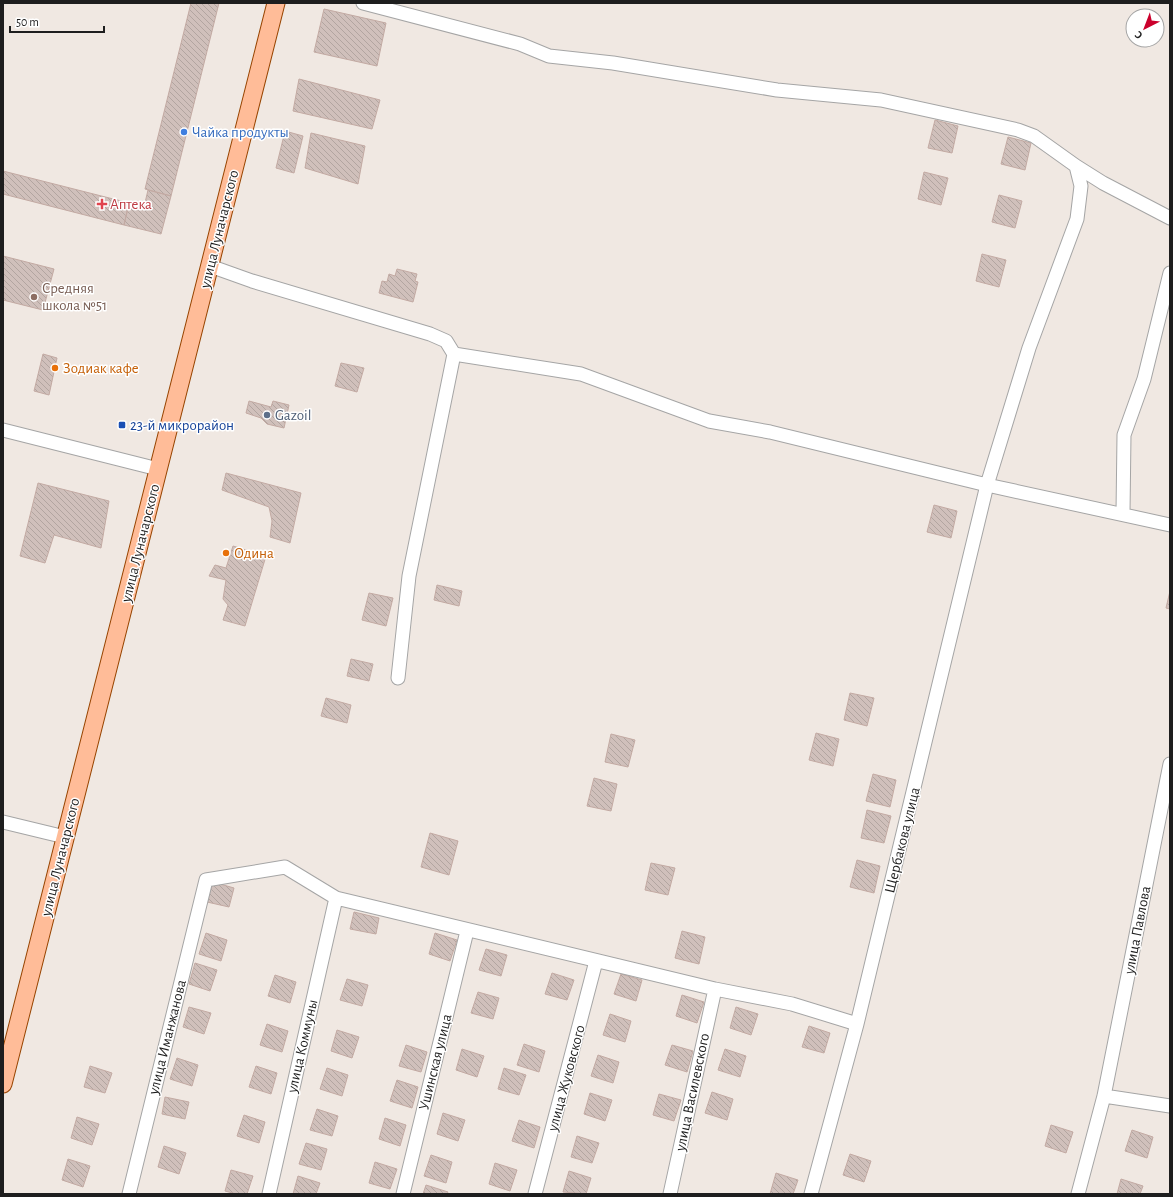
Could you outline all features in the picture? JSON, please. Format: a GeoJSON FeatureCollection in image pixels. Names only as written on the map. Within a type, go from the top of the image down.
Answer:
{"type":"FeatureCollection","features":[{"type":"Feature","properties":{"kind":"main road","name":"улица Луначарского"},"geometry":{"type":"LineString","coordinates":[[3,1084],[276,3]]}},
{"type":"Feature","properties":{"kind":"street"},"geometry":{"type":"LineString","coordinates":[[363,3],[520,44],[548,56],[613,63],[777,90],[880,100],[1018,130],[1034,136],[1103,183],[1170,218]]}},
{"type":"Feature","properties":{"kind":"street","name":"Щербакова улица"},"geometry":{"type":"LineString","coordinates":[[810,1194],[857,1024],[987,485],[1029,348],[1077,219],[1081,186],[1076,166]]}},
{"type":"Feature","properties":{"kind":"street"},"geometry":{"type":"LineString","coordinates":[[210,266],[252,282],[430,334],[446,341],[454,354],[409,576],[398,678]]}},
{"type":"Feature","properties":{"kind":"street"},"geometry":{"type":"LineString","coordinates":[[1123,513],[1124,435],[1144,379],[1170,273]]}},
{"type":"Feature","properties":{"kind":"street"},"geometry":{"type":"LineString","coordinates":[[454,354],[581,374],[709,421],[770,432],[987,485],[1123,513],[1170,525]]}},
{"type":"Feature","properties":{"kind":"street"},"geometry":{"type":"LineString","coordinates":[[3,430],[158,469]]}},
{"type":"Feature","properties":{"kind":"street","name":"улица Павлова"},"geometry":{"type":"LineString","coordinates":[[1078,1194],[1104,1096],[1170,764]]}},
{"type":"Feature","properties":{"kind":"street"},"geometry":{"type":"LineString","coordinates":[[3,822],[65,837]]}},
{"type":"Feature","properties":{"kind":"street","name":"улица Иманжанова"},"geometry":{"type":"LineString","coordinates":[[129,1194],[206,880],[285,867],[336,898]]}},
{"type":"Feature","properties":{"kind":"street"},"geometry":{"type":"LineString","coordinates":[[336,898],[467,931],[715,989],[792,1004],[857,1024]]}},
{"type":"Feature","properties":{"kind":"street","name":"улица Коммуны"},"geometry":{"type":"LineString","coordinates":[[269,1194],[336,898]]}},
{"type":"Feature","properties":{"kind":"street","name":"Ушинская улица"},"geometry":{"type":"LineString","coordinates":[[403,1194],[467,931]]}},
{"type":"Feature","properties":{"kind":"street","name":"улица Жуковского"},"geometry":{"type":"LineString","coordinates":[[535,1194],[596,961]]}},
{"type":"Feature","properties":{"kind":"street","name":"улица Василевского"},"geometry":{"type":"LineString","coordinates":[[670,1194],[715,989]]}},
{"type":"Feature","properties":{"kind":"street"},"geometry":{"type":"LineString","coordinates":[[1104,1096],[1170,1106]]}},
{"type":"Feature","properties":{"kind":"building"},"geometry":{"type":"Polygon","coordinates":[[[191,3],[219,3],[171,196],[145,189],[191,3]]]}},
{"type":"Feature","properties":{"kind":"building"},"geometry":{"type":"Polygon","coordinates":[[[324,9],[386,23],[377,66],[314,52],[324,9]]]}},
{"type":"Feature","properties":{"kind":"building"},"geometry":{"type":"Polygon","coordinates":[[[299,79],[380,100],[372,129],[293,111],[299,79]]]}},
{"type":"Feature","properties":{"kind":"building"},"geometry":{"type":"Polygon","coordinates":[[[935,120],[958,126],[952,153],[928,148],[935,120]]]}},
{"type":"Feature","properties":{"kind":"building"},"geometry":{"type":"Polygon","coordinates":[[[285,131],[303,136],[294,173],[276,168],[285,131]]]}},
{"type":"Feature","properties":{"kind":"building"},"geometry":{"type":"Polygon","coordinates":[[[311,133],[365,146],[358,184],[305,168],[311,133]]]}},
{"type":"Feature","properties":{"kind":"building"},"geometry":{"type":"Polygon","coordinates":[[[1008,137],[1031,143],[1025,170],[1001,164],[1008,137]]]}},
{"type":"Feature","properties":{"kind":"building"},"geometry":{"type":"Polygon","coordinates":[[[3,171],[129,203],[124,225],[3,194],[3,171]]]}},
{"type":"Feature","properties":{"kind":"building"},"geometry":{"type":"Polygon","coordinates":[[[924,172],[948,178],[941,205],[918,199],[924,172]]]}},
{"type":"Feature","properties":{"kind":"building"},"geometry":{"type":"Polygon","coordinates":[[[148,190],[171,196],[161,234],[124,225],[129,203],[144,207],[148,190]]]}},
{"type":"Feature","properties":{"kind":"building"},"geometry":{"type":"Polygon","coordinates":[[[999,195],[1022,201],[1015,228],[992,222],[999,195]]]}},
{"type":"Feature","properties":{"kind":"building"},"geometry":{"type":"Polygon","coordinates":[[[982,254],[1006,260],[999,287],[976,281],[982,254]]]}},
{"type":"Feature","properties":{"kind":"building"},"geometry":{"type":"Polygon","coordinates":[[[3,256],[54,269],[43,310],[3,300],[3,256]]]}},
{"type":"Feature","properties":{"kind":"building"},"geometry":{"type":"Polygon","coordinates":[[[397,269],[417,274],[415,281],[418,282],[413,302],[379,293],[382,281],[387,282],[389,274],[395,276],[397,269]]]}},
{"type":"Feature","properties":{"kind":"building"},"geometry":{"type":"Polygon","coordinates":[[[43,354],[57,358],[49,395],[34,391],[43,354]]]}},
{"type":"Feature","properties":{"kind":"building"},"geometry":{"type":"Polygon","coordinates":[[[341,363],[364,368],[357,392],[335,386],[341,363]]]}},
{"type":"Feature","properties":{"kind":"building","name":"Gazoil"},"geometry":{"type":"Polygon","coordinates":[[[249,401],[271,407],[273,401],[289,405],[284,428],[267,424],[261,418],[246,413],[249,401]]]}},
{"type":"Feature","properties":{"kind":"building"},"geometry":{"type":"Polygon","coordinates":[[[226,473],[301,493],[290,543],[270,537],[272,521],[269,507],[222,490],[226,473]]]}},
{"type":"Feature","properties":{"kind":"building"},"geometry":{"type":"Polygon","coordinates":[[[38,483],[109,501],[101,548],[54,535],[45,563],[20,556],[38,483]]]}},
{"type":"Feature","properties":{"kind":"building"},"geometry":{"type":"Polygon","coordinates":[[[934,505],[957,511],[951,538],[927,532],[934,505]]]}},
{"type":"Feature","properties":{"kind":"building"},"geometry":{"type":"Polygon","coordinates":[[[233,546],[266,556],[245,626],[223,620],[228,605],[223,599],[226,580],[209,576],[215,565],[226,568],[233,546]]]}},
{"type":"Feature","properties":{"kind":"building"},"geometry":{"type":"Polygon","coordinates":[[[437,585],[462,591],[459,606],[434,600],[437,585]]]}},
{"type":"Feature","properties":{"kind":"building"},"geometry":{"type":"Polygon","coordinates":[[[1170,591],[1170,609],[1166,608],[1170,591]]]}},
{"type":"Feature","properties":{"kind":"building"},"geometry":{"type":"Polygon","coordinates":[[[369,593],[393,598],[386,626],[362,620],[369,593]]]}},
{"type":"Feature","properties":{"kind":"building"},"geometry":{"type":"Polygon","coordinates":[[[351,659],[373,664],[369,681],[347,676],[351,659]]]}},
{"type":"Feature","properties":{"kind":"building"},"geometry":{"type":"Polygon","coordinates":[[[850,693],[874,698],[867,726],[844,720],[850,693]]]}},
{"type":"Feature","properties":{"kind":"building"},"geometry":{"type":"Polygon","coordinates":[[[326,698],[351,705],[347,723],[321,716],[326,698]]]}},
{"type":"Feature","properties":{"kind":"building"},"geometry":{"type":"Polygon","coordinates":[[[816,733],[839,739],[833,766],[809,760],[816,733]]]}},
{"type":"Feature","properties":{"kind":"building"},"geometry":{"type":"Polygon","coordinates":[[[611,734],[635,740],[628,767],[605,762],[611,734]]]}},
{"type":"Feature","properties":{"kind":"building"},"geometry":{"type":"Polygon","coordinates":[[[873,774],[896,780],[890,807],[866,801],[873,774]]]}},
{"type":"Feature","properties":{"kind":"building"},"geometry":{"type":"Polygon","coordinates":[[[594,778],[617,784],[611,811],[587,806],[594,778]]]}},
{"type":"Feature","properties":{"kind":"building"},"geometry":{"type":"Polygon","coordinates":[[[867,810],[891,816],[884,843],[861,838],[867,810]]]}},
{"type":"Feature","properties":{"kind":"building"},"geometry":{"type":"Polygon","coordinates":[[[430,833],[458,841],[449,875],[421,867],[430,833]]]}},
{"type":"Feature","properties":{"kind":"building"},"geometry":{"type":"Polygon","coordinates":[[[857,860],[880,866],[874,893],[850,887],[857,860]]]}},
{"type":"Feature","properties":{"kind":"building"},"geometry":{"type":"Polygon","coordinates":[[[651,863],[675,868],[668,895],[645,890],[651,863]]]}},
{"type":"Feature","properties":{"kind":"building"},"geometry":{"type":"Polygon","coordinates":[[[213,882],[234,888],[229,907],[207,902],[213,882]]]}},
{"type":"Feature","properties":{"kind":"building"},"geometry":{"type":"Polygon","coordinates":[[[354,912],[379,918],[376,934],[350,929],[354,912]]]}},
{"type":"Feature","properties":{"kind":"building"},"geometry":{"type":"Polygon","coordinates":[[[682,931],[705,937],[699,964],[675,958],[682,931]]]}},
{"type":"Feature","properties":{"kind":"building"},"geometry":{"type":"Polygon","coordinates":[[[206,933],[227,940],[221,961],[199,954],[206,933]]]}},
{"type":"Feature","properties":{"kind":"building"},"geometry":{"type":"Polygon","coordinates":[[[435,933],[457,940],[450,961],[429,954],[435,933]]]}},
{"type":"Feature","properties":{"kind":"building"},"geometry":{"type":"Polygon","coordinates":[[[486,949],[507,955],[501,976],[479,970],[486,949]]]}},
{"type":"Feature","properties":{"kind":"building"},"geometry":{"type":"Polygon","coordinates":[[[195,963],[217,970],[210,991],[189,984],[195,963]]]}},
{"type":"Feature","properties":{"kind":"building"},"geometry":{"type":"Polygon","coordinates":[[[552,973],[574,980],[567,1000],[545,994],[552,973]]]}},
{"type":"Feature","properties":{"kind":"building"},"geometry":{"type":"Polygon","coordinates":[[[621,974],[642,980],[636,1001],[614,994],[621,974]]]}},
{"type":"Feature","properties":{"kind":"building"},"geometry":{"type":"Polygon","coordinates":[[[275,975],[296,982],[290,1003],[268,996],[275,975]]]}},
{"type":"Feature","properties":{"kind":"building"},"geometry":{"type":"Polygon","coordinates":[[[347,979],[368,985],[362,1006],[340,1000],[347,979]]]}},
{"type":"Feature","properties":{"kind":"building"},"geometry":{"type":"Polygon","coordinates":[[[478,992],[499,998],[493,1019],[471,1013],[478,992]]]}},
{"type":"Feature","properties":{"kind":"building"},"geometry":{"type":"Polygon","coordinates":[[[682,995],[704,1002],[697,1023],[676,1016],[682,995]]]}},
{"type":"Feature","properties":{"kind":"building"},"geometry":{"type":"Polygon","coordinates":[[[189,1007],[211,1013],[204,1034],[183,1027],[189,1007]]]}},
{"type":"Feature","properties":{"kind":"building"},"geometry":{"type":"Polygon","coordinates":[[[736,1007],[758,1014],[751,1035],[730,1028],[736,1007]]]}},
{"type":"Feature","properties":{"kind":"building"},"geometry":{"type":"Polygon","coordinates":[[[610,1014],[631,1021],[625,1042],[603,1035],[610,1014]]]}},
{"type":"Feature","properties":{"kind":"building"},"geometry":{"type":"Polygon","coordinates":[[[267,1024],[288,1031],[282,1052],[260,1045],[267,1024]]]}},
{"type":"Feature","properties":{"kind":"building"},"geometry":{"type":"Polygon","coordinates":[[[809,1026],[830,1033],[824,1053],[802,1047],[809,1026]]]}},
{"type":"Feature","properties":{"kind":"building"},"geometry":{"type":"Polygon","coordinates":[[[337,1030],[359,1037],[352,1058],[331,1051],[337,1030]]]}},
{"type":"Feature","properties":{"kind":"building"},"geometry":{"type":"Polygon","coordinates":[[[524,1044],[545,1051],[539,1072],[517,1065],[524,1044]]]}},
{"type":"Feature","properties":{"kind":"building"},"geometry":{"type":"Polygon","coordinates":[[[406,1045],[427,1052],[421,1072],[399,1066],[406,1045]]]}},
{"type":"Feature","properties":{"kind":"building"},"geometry":{"type":"Polygon","coordinates":[[[672,1045],[693,1051],[687,1072],[665,1065],[672,1045]]]}},
{"type":"Feature","properties":{"kind":"building"},"geometry":{"type":"Polygon","coordinates":[[[462,1049],[484,1056],[477,1077],[456,1070],[462,1049]]]}},
{"type":"Feature","properties":{"kind":"building"},"geometry":{"type":"Polygon","coordinates":[[[725,1049],[746,1056],[740,1077],[718,1070],[725,1049]]]}},
{"type":"Feature","properties":{"kind":"building"},"geometry":{"type":"Polygon","coordinates":[[[598,1055],[619,1062],[613,1083],[591,1076],[598,1055]]]}},
{"type":"Feature","properties":{"kind":"building"},"geometry":{"type":"Polygon","coordinates":[[[177,1058],[198,1065],[192,1086],[170,1079],[177,1058]]]}},
{"type":"Feature","properties":{"kind":"building"},"geometry":{"type":"Polygon","coordinates":[[[90,1066],[112,1073],[105,1093],[84,1087],[90,1066]]]}},
{"type":"Feature","properties":{"kind":"building"},"geometry":{"type":"Polygon","coordinates":[[[256,1066],[277,1073],[271,1094],[249,1087],[256,1066]]]}},
{"type":"Feature","properties":{"kind":"building"},"geometry":{"type":"Polygon","coordinates":[[[327,1068],[348,1075],[342,1096],[320,1089],[327,1068]]]}},
{"type":"Feature","properties":{"kind":"building"},"geometry":{"type":"Polygon","coordinates":[[[504,1068],[526,1075],[519,1095],[498,1089],[504,1068]]]}},
{"type":"Feature","properties":{"kind":"building"},"geometry":{"type":"Polygon","coordinates":[[[397,1080],[418,1087],[412,1108],[390,1101],[397,1080]]]}},
{"type":"Feature","properties":{"kind":"building"},"geometry":{"type":"Polygon","coordinates":[[[712,1092],[733,1099],[727,1120],[705,1113],[712,1092]]]}},
{"type":"Feature","properties":{"kind":"building"},"geometry":{"type":"Polygon","coordinates":[[[590,1093],[612,1100],[605,1121],[584,1114],[590,1093]]]}},
{"type":"Feature","properties":{"kind":"building"},"geometry":{"type":"Polygon","coordinates":[[[659,1094],[681,1100],[674,1121],[653,1115],[659,1094]]]}},
{"type":"Feature","properties":{"kind":"building"},"geometry":{"type":"Polygon","coordinates":[[[165,1097],[189,1102],[185,1119],[162,1114],[165,1097]]]}},
{"type":"Feature","properties":{"kind":"building"},"geometry":{"type":"Polygon","coordinates":[[[317,1109],[338,1116],[332,1136],[310,1130],[317,1109]]]}},
{"type":"Feature","properties":{"kind":"building"},"geometry":{"type":"Polygon","coordinates":[[[443,1113],[465,1120],[458,1141],[437,1134],[443,1113]]]}},
{"type":"Feature","properties":{"kind":"building"},"geometry":{"type":"Polygon","coordinates":[[[244,1115],[265,1122],[259,1143],[237,1136],[244,1115]]]}},
{"type":"Feature","properties":{"kind":"building"},"geometry":{"type":"Polygon","coordinates":[[[77,1117],[99,1124],[92,1145],[71,1138],[77,1117]]]}},
{"type":"Feature","properties":{"kind":"building"},"geometry":{"type":"Polygon","coordinates":[[[385,1118],[406,1125],[400,1146],[379,1139],[385,1118]]]}},
{"type":"Feature","properties":{"kind":"building"},"geometry":{"type":"Polygon","coordinates":[[[519,1120],[540,1127],[534,1148],[512,1141],[519,1120]]]}},
{"type":"Feature","properties":{"kind":"building"},"geometry":{"type":"Polygon","coordinates":[[[1051,1125],[1073,1132],[1066,1153],[1045,1146],[1051,1125]]]}},
{"type":"Feature","properties":{"kind":"building"},"geometry":{"type":"Polygon","coordinates":[[[1132,1130],[1153,1137],[1147,1158],[1125,1151],[1132,1130]]]}},
{"type":"Feature","properties":{"kind":"building"},"geometry":{"type":"Polygon","coordinates":[[[577,1136],[599,1143],[592,1163],[571,1157],[577,1136]]]}},
{"type":"Feature","properties":{"kind":"building"},"geometry":{"type":"Polygon","coordinates":[[[306,1143],[327,1149],[321,1170],[299,1164],[306,1143]]]}},
{"type":"Feature","properties":{"kind":"building"},"geometry":{"type":"Polygon","coordinates":[[[164,1146],[186,1153],[179,1174],[158,1167],[164,1146]]]}},
{"type":"Feature","properties":{"kind":"building"},"geometry":{"type":"Polygon","coordinates":[[[850,1154],[871,1161],[864,1182],[843,1175],[850,1154]]]}},
{"type":"Feature","properties":{"kind":"building"},"geometry":{"type":"Polygon","coordinates":[[[431,1155],[452,1162],[446,1183],[424,1176],[431,1155]]]}},
{"type":"Feature","properties":{"kind":"building"},"geometry":{"type":"Polygon","coordinates":[[[68,1159],[90,1166],[83,1187],[62,1180],[68,1159]]]}},
{"type":"Feature","properties":{"kind":"building"},"geometry":{"type":"Polygon","coordinates":[[[375,1162],[397,1169],[390,1189],[369,1183],[375,1162]]]}},
{"type":"Feature","properties":{"kind":"building"},"geometry":{"type":"Polygon","coordinates":[[[495,1163],[517,1170],[510,1191],[489,1184],[495,1163]]]}},
{"type":"Feature","properties":{"kind":"building"},"geometry":{"type":"Polygon","coordinates":[[[231,1170],[253,1176],[247,1194],[236,1194],[225,1191],[231,1170]]]}},
{"type":"Feature","properties":{"kind":"building"},"geometry":{"type":"Polygon","coordinates":[[[569,1171],[591,1178],[586,1194],[563,1192],[569,1171]]]}},
{"type":"Feature","properties":{"kind":"building"},"geometry":{"type":"Polygon","coordinates":[[[776,1173],[798,1180],[793,1194],[770,1194],[776,1173]]]}},
{"type":"Feature","properties":{"kind":"building"},"geometry":{"type":"Polygon","coordinates":[[[298,1176],[320,1183],[316,1194],[293,1194],[298,1176]]]}},
{"type":"Feature","properties":{"kind":"building"},"geometry":{"type":"Polygon","coordinates":[[[1121,1179],[1143,1186],[1140,1194],[1117,1194],[1121,1179]]]}},
{"type":"Feature","properties":{"kind":"building"},"geometry":{"type":"Polygon","coordinates":[[[426,1185],[448,1192],[447,1194],[423,1194],[426,1185]]]}},
{"type":"Feature","properties":{"kind":"place","name":"Чайка продукты"},"geometry":{"type":"Point","coordinates":[184,132]}},
{"type":"Feature","properties":{"kind":"place","name":"Аптека"},"geometry":{"type":"Point","coordinates":[102,204]}},
{"type":"Feature","properties":{"kind":"place","name":"Средняя школа №51"},"geometry":{"type":"Point","coordinates":[34,297]}},
{"type":"Feature","properties":{"kind":"place","name":"Зодиак кафе"},"geometry":{"type":"Point","coordinates":[55,368]}},
{"type":"Feature","properties":{"kind":"place","name":"Gazoil"},"geometry":{"type":"Point","coordinates":[267,415]}},
{"type":"Feature","properties":{"kind":"place","name":"23-й микрорайон"},"geometry":{"type":"Point","coordinates":[122,425]}},
{"type":"Feature","properties":{"kind":"place","name":"Одина"},"geometry":{"type":"Point","coordinates":[226,553]}}]}
